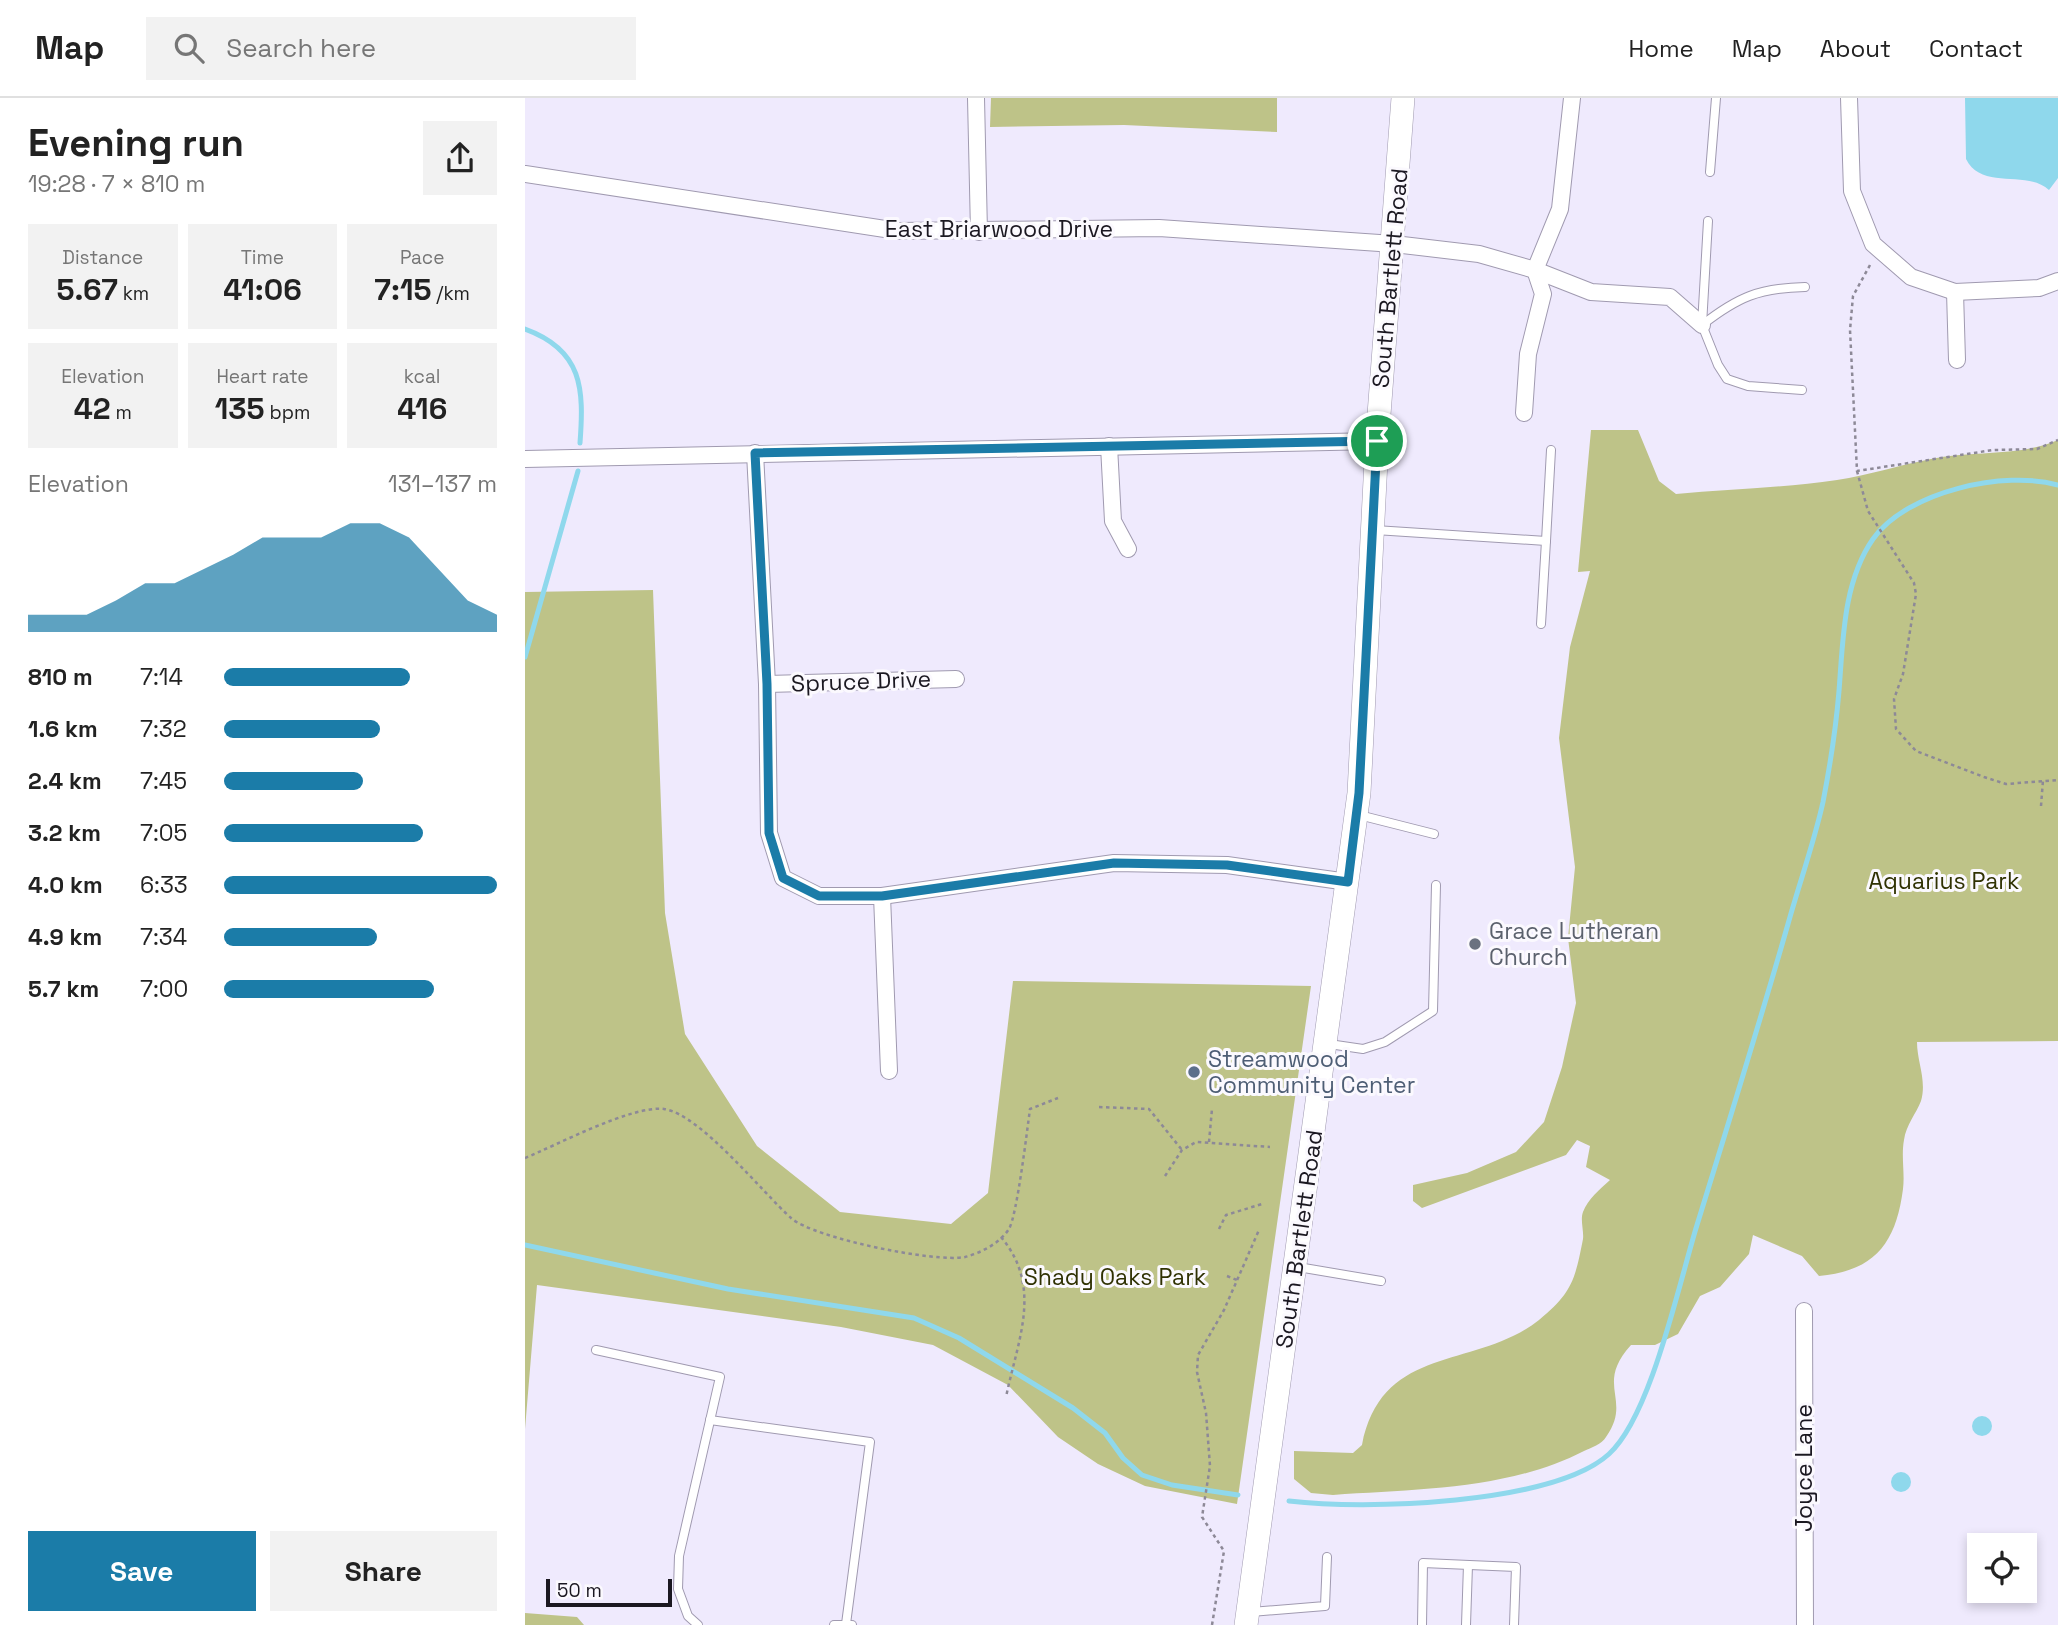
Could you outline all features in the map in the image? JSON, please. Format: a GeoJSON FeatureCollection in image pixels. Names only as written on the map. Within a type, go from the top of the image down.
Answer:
{"type":"FeatureCollection","features":[{"type":"Feature","properties":{"kind":"main road","name":"South Bartlett Road"},"geometry":{"type":"LineString","coordinates":[[1247,1619],[1356,815],[1377,441],[1403,98]]}},
{"type":"Feature","properties":{"kind":"street"},"geometry":{"type":"LineString","coordinates":[[975,98],[979,232]]}},
{"type":"Feature","properties":{"kind":"street"},"geometry":{"type":"LineString","coordinates":[[1524,413],[1528,354],[1543,294],[1535,270],[1560,209],[1572,98]]}},
{"type":"Feature","properties":{"kind":"street"},"geometry":{"type":"LineString","coordinates":[[1849,98],[1851,191],[1873,244],[1910,277],[1955,292],[2039,288],[2058,281]]}},
{"type":"Feature","properties":{"kind":"street","name":"East Briarwood Drive"},"geometry":{"type":"LineString","coordinates":[[525,174],[866,228],[979,232],[1159,229],[1394,244],[1479,254],[1535,270],[1591,292],[1670,297],[1702,325]]}},
{"type":"Feature","properties":{"kind":"street"},"geometry":{"type":"LineString","coordinates":[[1955,292],[1957,360]]}},
{"type":"Feature","properties":{"kind":"street"},"geometry":{"type":"LineString","coordinates":[[525,458],[1377,441]]}},
{"type":"Feature","properties":{"kind":"street"},"geometry":{"type":"LineString","coordinates":[[1109,446],[1113,521],[1128,549]]}},
{"type":"Feature","properties":{"kind":"street"},"geometry":{"type":"LineString","coordinates":[[755,453],[767,684],[769,833],[783,878],[819,896],[882,896],[1114,863],[1227,865],[1348,882]]}},
{"type":"Feature","properties":{"kind":"street","name":"Spruce Drive"},"geometry":{"type":"LineString","coordinates":[[767,684],[955,678]]}},
{"type":"Feature","properties":{"kind":"street"},"geometry":{"type":"LineString","coordinates":[[882,896],[889,1072]]}},
{"type":"Feature","properties":{"kind":"street","name":"Joyce Lane"},"geometry":{"type":"LineString","coordinates":[[1804,1311],[1805,1625]]}},
{"type":"Feature","properties":{"kind":"lane"},"geometry":{"type":"LineString","coordinates":[[1710,172],[1716,98]]}},
{"type":"Feature","properties":{"kind":"lane"},"geometry":{"type":"LineString","coordinates":[[1708,221],[1702,325],[1727,379],[1748,386],[1802,390]]}},
{"type":"Feature","properties":{"kind":"lane"},"geometry":{"type":"LineString","coordinates":[[1702,325],[1729,304],[1751,294],[1770,288],[1805,287]]}},
{"type":"Feature","properties":{"kind":"lane"},"geometry":{"type":"LineString","coordinates":[[1541,624],[1551,450]]}},
{"type":"Feature","properties":{"kind":"lane"},"geometry":{"type":"LineString","coordinates":[[1372,530],[1546,541]]}},
{"type":"Feature","properties":{"kind":"lane"},"geometry":{"type":"LineString","coordinates":[[1356,815],[1434,834]]}},
{"type":"Feature","properties":{"kind":"lane"},"geometry":{"type":"LineString","coordinates":[[1326,1043],[1363,1049],[1385,1042],[1433,1011],[1436,885]]}},
{"type":"Feature","properties":{"kind":"lane"},"geometry":{"type":"LineString","coordinates":[[1295,1266],[1381,1282]]}},
{"type":"Feature","properties":{"kind":"lane"},"geometry":{"type":"LineString","coordinates":[[596,1350],[720,1377],[679,1556],[678,1589],[688,1616],[698,1625]]}},
{"type":"Feature","properties":{"kind":"lane"},"geometry":{"type":"LineString","coordinates":[[710,1420],[870,1443],[849,1625],[834,1625]]}},
{"type":"Feature","properties":{"kind":"lane"},"geometry":{"type":"LineString","coordinates":[[1247,1619],[1325,1606],[1327,1557]]}},
{"type":"Feature","properties":{"kind":"lane"},"geometry":{"type":"LineString","coordinates":[[1422,1625],[1423,1563],[1516,1567],[1514,1625]]}},
{"type":"Feature","properties":{"kind":"lane"},"geometry":{"type":"LineString","coordinates":[[1466,1625],[1468,1565]]}},
{"type":"Feature","properties":{"kind":"path"},"geometry":{"type":"LineString","coordinates":[[1883,253],[1870,265],[1853,296],[1850,330],[1857,471],[1868,510],[1914,583],[1916,594],[1903,674],[1894,699],[1896,729],[1916,751],[2006,784],[2058,780]]}},
{"type":"Feature","properties":{"kind":"path"},"geometry":{"type":"LineString","coordinates":[[1857,471],[1993,450],[2037,449],[2058,440]]}},
{"type":"Feature","properties":{"kind":"path"},"geometry":{"type":"LineString","coordinates":[[2041,806],[2043,780]]}},
{"type":"Feature","properties":{"kind":"path"},"geometry":{"type":"LineString","coordinates":[[525,1158],[625,1115],[664,1109],[704,1131],[794,1221],[844,1241],[912,1254],[964,1257],[993,1245],[1010,1228],[1030,1109],[1058,1098]]}},
{"type":"Feature","properties":{"kind":"path"},"geometry":{"type":"LineString","coordinates":[[1100,1107],[1149,1109],[1182,1150]]}},
{"type":"Feature","properties":{"kind":"path"},"geometry":{"type":"LineString","coordinates":[[1209,1142],[1212,1109]]}},
{"type":"Feature","properties":{"kind":"path"},"geometry":{"type":"LineString","coordinates":[[1165,1176],[1182,1150],[1196,1142],[1270,1147]]}},
{"type":"Feature","properties":{"kind":"path"},"geometry":{"type":"LineString","coordinates":[[1219,1229],[1226,1215],[1262,1204]]}},
{"type":"Feature","properties":{"kind":"path"},"geometry":{"type":"LineString","coordinates":[[1212,1625],[1224,1551],[1202,1517],[1210,1466],[1206,1413],[1197,1372],[1198,1355],[1224,1310],[1259,1230]]}},
{"type":"Feature","properties":{"kind":"path"},"geometry":{"type":"LineString","coordinates":[[1001,1237],[1023,1270],[1027,1298],[1006,1397]]}},
{"type":"Feature","properties":{"kind":"path"},"geometry":{"type":"LineString","coordinates":[[1227,1276],[1237,1279]]}},
{"type":"Feature","properties":{"kind":"green space"},"geometry":{"type":"Polygon","coordinates":[[[991,98],[1277,98],[1277,132],[1124,125],[990,127],[991,98]]]}},
{"type":"Feature","properties":{"kind":"green space","name":"Aquarius Park"},"geometry":{"type":"Polygon","coordinates":[[[1591,430],[1638,430],[1659,481],[1676,494],[1837,480],[1947,456],[2028,449],[2058,440],[2058,1041],[1917,1042],[1923,1093],[1904,1140],[1900,1208],[1895,1225],[1879,1251],[1855,1268],[1819,1276],[1802,1256],[1753,1235],[1749,1254],[1720,1287],[1700,1296],[1678,1334],[1655,1345],[1631,1345],[1620,1359],[1614,1382],[1616,1412],[1613,1424],[1599,1444],[1555,1464],[1493,1480],[1397,1491],[1333,1495],[1311,1493],[1294,1479],[1294,1451],[1353,1453],[1362,1445],[1373,1412],[1389,1389],[1410,1374],[1434,1363],[1514,1336],[1539,1320],[1559,1302],[1574,1276],[1583,1239],[1582,1218],[1585,1207],[1610,1180],[1586,1167],[1590,1146],[1577,1140],[1566,1155],[1422,1208],[1413,1201],[1413,1185],[1467,1173],[1516,1152],[1544,1122],[1562,1067],[1576,1003],[1568,938],[1575,867],[1559,738],[1570,647],[1590,571],[1578,572],[1591,430]]]}},
{"type":"Feature","properties":{"kind":"green space","name":"Shady Oaks Park"},"geometry":{"type":"Polygon","coordinates":[[[653,590],[665,913],[685,1034],[757,1146],[840,1212],[951,1224],[988,1193],[1013,981],[1311,986],[1237,1504],[1145,1486],[1098,1464],[1058,1437],[1008,1385],[933,1345],[841,1327],[537,1285],[525,1429],[525,592],[653,590]]]}},
{"type":"Feature","properties":{"kind":"green space"},"geometry":{"type":"Polygon","coordinates":[[[525,1613],[577,1617],[584,1625],[525,1625],[525,1613]]]}},
{"type":"Feature","properties":{"kind":"water"},"geometry":{"type":"Polygon","coordinates":[[[1965,98],[2058,98],[2058,178],[2049,190],[2040,184],[1993,177],[1973,169],[1966,159],[1965,98]]]}},
{"type":"Feature","properties":{"kind":"water"},"geometry":{"type":"Polygon","coordinates":[[[1982,1416],[1989,1419],[1992,1426],[1989,1433],[1982,1436],[1975,1433],[1972,1426],[1975,1419],[1982,1416]]]}},
{"type":"Feature","properties":{"kind":"water"},"geometry":{"type":"Polygon","coordinates":[[[1901,1472],[1908,1475],[1911,1482],[1908,1489],[1901,1492],[1894,1489],[1891,1482],[1894,1475],[1901,1472]]]}},
{"type":"Feature","properties":{"kind":"waterway"},"geometry":{"type":"LineString","coordinates":[[525,329],[559,348],[576,374],[581,405],[580,443]]}},
{"type":"Feature","properties":{"kind":"waterway"},"geometry":{"type":"LineString","coordinates":[[525,657],[578,471]]}},
{"type":"Feature","properties":{"kind":"waterway"},"geometry":{"type":"LineString","coordinates":[[1289,1501],[1322,1504],[1408,1504],[1503,1494],[1546,1484],[1582,1471],[1609,1454],[1624,1436],[1651,1380],[1662,1347],[1815,833],[1833,746],[1846,612],[1863,556],[1873,539],[1889,522],[1909,508],[1933,497],[1958,488],[2012,480],[2058,485]]}},
{"type":"Feature","properties":{"kind":"waterway"},"geometry":{"type":"LineString","coordinates":[[525,1245],[728,1289],[914,1318],[959,1338],[1073,1408],[1105,1433],[1123,1458],[1142,1475],[1172,1485],[1238,1495]]}},
{"type":"Feature","properties":{"kind":"place","name":"Grace Lutheran Church"},"geometry":{"type":"Point","coordinates":[1475,944]}},
{"type":"Feature","properties":{"kind":"place","name":"Streamwood Community Center"},"geometry":{"type":"Point","coordinates":[1194,1072]}},
{"type":"Feature","properties":{"kind":"route"},"geometry":{"type":"LineString","coordinates":[[1377,441],[1359,793],[1348,882],[1227,865],[1114,863],[882,896],[819,896],[783,878],[769,833],[767,684],[755,453],[1377,441]]}}]}
